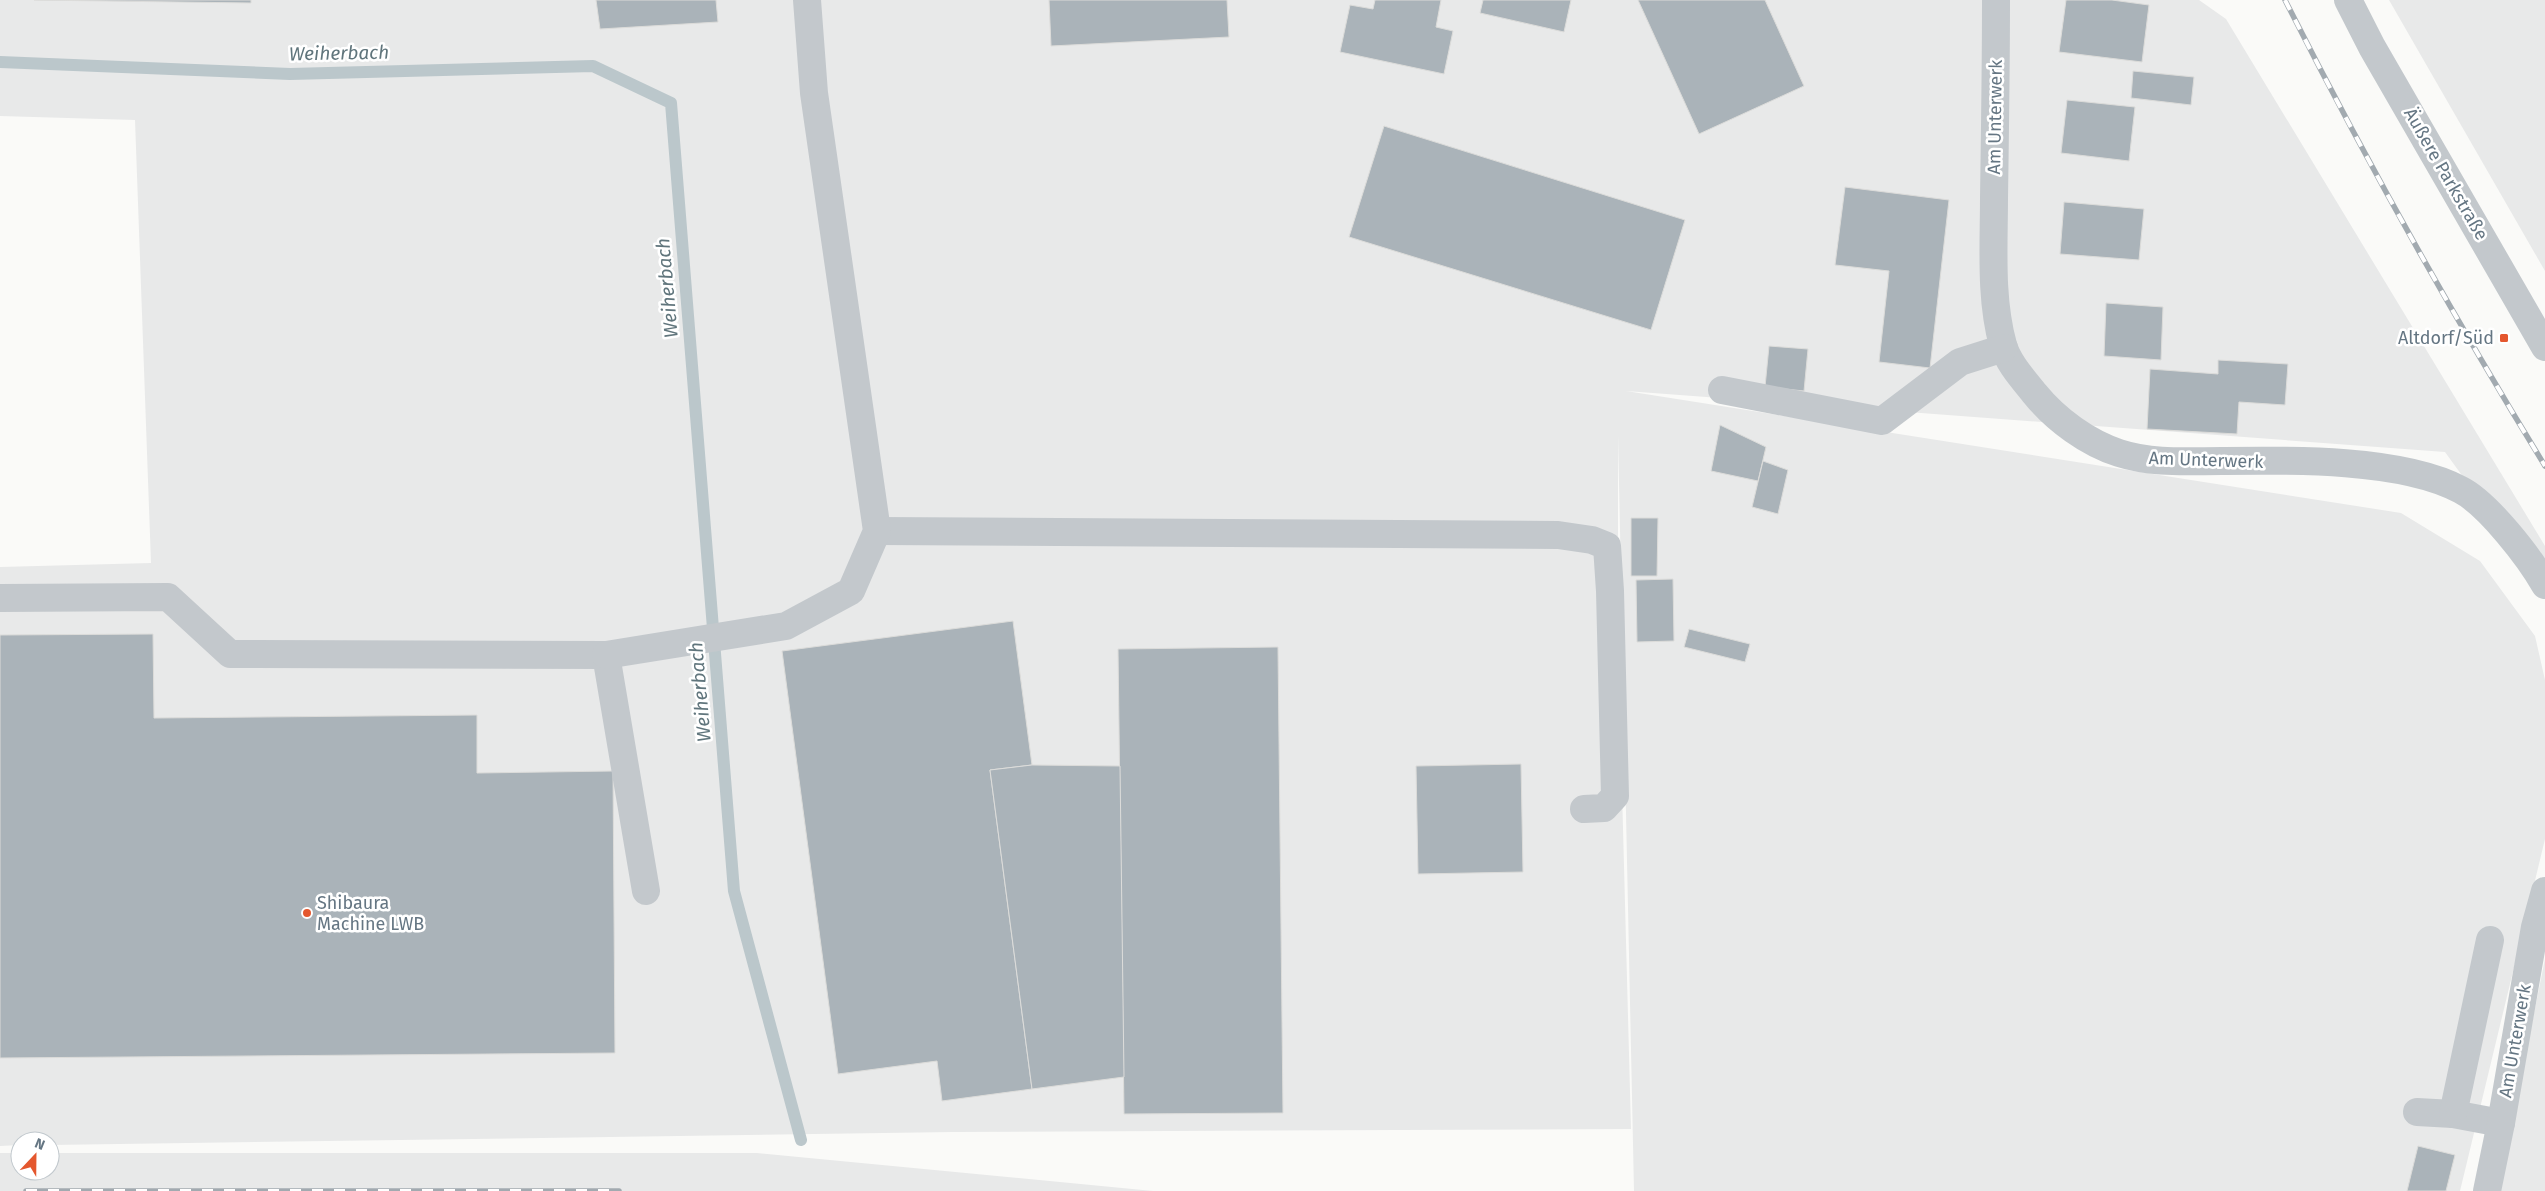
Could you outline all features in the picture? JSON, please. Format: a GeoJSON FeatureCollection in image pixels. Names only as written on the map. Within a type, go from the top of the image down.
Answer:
{"type":"FeatureCollection","features":[{"type":"Feature","properties":{"kind":"street"},"geometry":{"type":"LineString","coordinates":[[0,598],[168,597],[230,654],[606,656],[786,626],[851,591],[876,531],[814,93],[807,0]]}},
{"type":"Feature","properties":{"kind":"street","name":"Am Unterwerk"},"geometry":{"type":"LineString","coordinates":[[1996,0],[1996,314],[2004,348],[2022,378],[2047,409],[2083,436],[2119,453],[2161,461],[2246,461],[2372,465],[2419,474],[2462,490],[2502,525],[2545,585]]}},
{"type":"Feature","properties":{"kind":"street","name":"Äußere Parkstraße"},"geometry":{"type":"LineString","coordinates":[[2348,0],[2372,47],[2545,347]]}},
{"type":"Feature","properties":{"kind":"street"},"geometry":{"type":"LineString","coordinates":[[1722,390],[1882,421],[1960,362],[2004,348]]}},
{"type":"Feature","properties":{"kind":"street"},"geometry":{"type":"LineString","coordinates":[[876,531],[1558,535],[1592,540],[1607,546],[1610,591],[1615,796],[1604,808],[1584,809]]}},
{"type":"Feature","properties":{"kind":"street"},"geometry":{"type":"LineString","coordinates":[[606,656],[646,891]]}},
{"type":"Feature","properties":{"kind":"street","name":"Am Unterwerk"},"geometry":{"type":"LineString","coordinates":[[2487,1191],[2501,1123],[2534,927],[2545,891]]}},
{"type":"Feature","properties":{"kind":"street"},"geometry":{"type":"LineString","coordinates":[[2453,1114],[2490,940]]}},
{"type":"Feature","properties":{"kind":"street"},"geometry":{"type":"LineString","coordinates":[[2418,1112],[2453,1114],[2501,1123]]}},
{"type":"Feature","properties":{"kind":"shaded area"},"geometry":{"type":"Polygon","coordinates":[[[0,0],[2199,0],[2226,19],[2545,546],[2545,590],[2445,452],[1626,391],[2401,513],[2480,561],[2535,636],[2545,680],[2545,839],[2460,1191],[1634,1191],[1618,435],[1618,640],[1631,1129],[953,1132],[60,1145],[60,1131],[10,1131],[10,1146],[0,1146],[0,567],[151,563],[135,120],[0,116],[0,0]]]}},
{"type":"Feature","properties":{"kind":"shaded area"},"geometry":{"type":"Polygon","coordinates":[[[2389,0],[2545,0],[2545,271],[2389,0]]]}},
{"type":"Feature","properties":{"kind":"shaded area"},"geometry":{"type":"Polygon","coordinates":[[[2545,959],[2545,1191],[2498,1191],[2545,959]]]}},
{"type":"Feature","properties":{"kind":"shaded area"},"geometry":{"type":"Polygon","coordinates":[[[0,1153],[10,1153],[10,1181],[60,1181],[60,1153],[757,1153],[1153,1191],[0,1191],[0,1153]]]}},
{"type":"Feature","properties":{"kind":"building"},"geometry":{"type":"Polygon","coordinates":[[[34,0],[251,0],[251,3],[34,0]]]}},
{"type":"Feature","properties":{"kind":"building"},"geometry":{"type":"Polygon","coordinates":[[[596,0],[716,0],[718,22],[600,29],[596,0]]]}},
{"type":"Feature","properties":{"kind":"building"},"geometry":{"type":"Polygon","coordinates":[[[1049,0],[1227,0],[1229,37],[1051,46],[1049,0]]]}},
{"type":"Feature","properties":{"kind":"building"},"geometry":{"type":"Polygon","coordinates":[[[1375,0],[1441,0],[1436,27],[1453,31],[1444,74],[1340,52],[1350,5],[1373,9],[1375,0]]]}},
{"type":"Feature","properties":{"kind":"building"},"geometry":{"type":"Polygon","coordinates":[[[1483,0],[1571,0],[1564,32],[1480,13],[1483,0]]]}},
{"type":"Feature","properties":{"kind":"building"},"geometry":{"type":"Polygon","coordinates":[[[1638,0],[1765,0],[1804,86],[1699,134],[1638,0]]]}},
{"type":"Feature","properties":{"kind":"building"},"geometry":{"type":"Polygon","coordinates":[[[2066,0],[2112,0],[2149,5],[2142,62],[2059,52],[2066,0]]]}},
{"type":"Feature","properties":{"kind":"building"},"geometry":{"type":"Polygon","coordinates":[[[2133,71],[2194,77],[2191,105],[2131,98],[2133,71]]]}},
{"type":"Feature","properties":{"kind":"building"},"geometry":{"type":"Polygon","coordinates":[[[2067,100],[2135,107],[2129,161],[2061,153],[2067,100]]]}},
{"type":"Feature","properties":{"kind":"building"},"geometry":{"type":"Polygon","coordinates":[[[1384,126],[1685,220],[1651,330],[1349,237],[1384,126]]]}},
{"type":"Feature","properties":{"kind":"building"},"geometry":{"type":"Polygon","coordinates":[[[1845,187],[1949,200],[1930,368],[1879,362],[1889,271],[1835,265],[1845,187]]]}},
{"type":"Feature","properties":{"kind":"building"},"geometry":{"type":"Polygon","coordinates":[[[2064,202],[2144,209],[2139,260],[2060,254],[2064,202]]]}},
{"type":"Feature","properties":{"kind":"building"},"geometry":{"type":"Polygon","coordinates":[[[2106,303],[2163,307],[2161,360],[2104,356],[2106,303]]]}},
{"type":"Feature","properties":{"kind":"building"},"geometry":{"type":"Polygon","coordinates":[[[1769,346],[1808,349],[1804,391],[1765,387],[1769,346]]]}},
{"type":"Feature","properties":{"kind":"building"},"geometry":{"type":"Polygon","coordinates":[[[2218,360],[2288,364],[2285,405],[2239,402],[2237,434],[2147,429],[2150,369],[2218,374],[2218,360]]]}},
{"type":"Feature","properties":{"kind":"building"},"geometry":{"type":"Polygon","coordinates":[[[1720,425],[1766,447],[1758,481],[1711,471],[1720,425]]]}},
{"type":"Feature","properties":{"kind":"building"},"geometry":{"type":"Polygon","coordinates":[[[1763,461],[1788,470],[1778,514],[1752,507],[1763,461]]]}},
{"type":"Feature","properties":{"kind":"building"},"geometry":{"type":"Polygon","coordinates":[[[1631,518],[1658,518],[1657,576],[1631,576],[1631,518]]]}},
{"type":"Feature","properties":{"kind":"building"},"geometry":{"type":"Polygon","coordinates":[[[1673,579],[1674,641],[1637,642],[1636,580],[1673,579]]]}},
{"type":"Feature","properties":{"kind":"building"},"geometry":{"type":"Polygon","coordinates":[[[1013,621],[1032,765],[990,770],[1032,1089],[942,1101],[937,1061],[838,1074],[782,651],[1013,621]]]}},
{"type":"Feature","properties":{"kind":"building"},"geometry":{"type":"Polygon","coordinates":[[[1689,629],[1750,644],[1745,662],[1684,647],[1689,629]]]}},
{"type":"Feature","properties":{"kind":"building","name":"Shibaura Machine LWB"},"geometry":{"type":"Polygon","coordinates":[[[153,634],[154,718],[477,715],[477,773],[613,771],[615,1053],[0,1058],[0,635],[153,634]]]}},
{"type":"Feature","properties":{"kind":"building"},"geometry":{"type":"Polygon","coordinates":[[[1278,647],[1283,1113],[1124,1114],[1118,649],[1278,647]]]}},
{"type":"Feature","properties":{"kind":"building"},"geometry":{"type":"Polygon","coordinates":[[[1521,764],[1523,872],[1418,874],[1416,766],[1521,764]]]}},
{"type":"Feature","properties":{"kind":"building"},"geometry":{"type":"Polygon","coordinates":[[[1032,765],[1120,766],[1124,1077],[1032,1089],[990,770],[1032,765]]]}},
{"type":"Feature","properties":{"kind":"building"},"geometry":{"type":"Polygon","coordinates":[[[2418,1146],[2455,1155],[2446,1191],[2407,1191],[2418,1146]]]}},
{"type":"Feature","properties":{"kind":"waterway","name":"Weiherbach"},"geometry":{"type":"LineString","coordinates":[[0,62],[290,74],[593,66],[671,103],[734,891],[801,1140]]}},
{"type":"Feature","properties":{"kind":"railway"},"geometry":{"type":"LineString","coordinates":[[2285,0],[2346,119],[2410,236],[2545,466]]}},
{"type":"Feature","properties":{"kind":"railway"},"geometry":{"type":"LineString","coordinates":[[26,1191],[619,1191]]}},
{"type":"Feature","properties":{"kind":"place","name":"Altdorf/Süd"},"geometry":{"type":"Point","coordinates":[2504,338]}},
{"type":"Feature","properties":{"kind":"place","name":"Shibaura Machine LWB"},"geometry":{"type":"Point","coordinates":[307,913]}}]}
